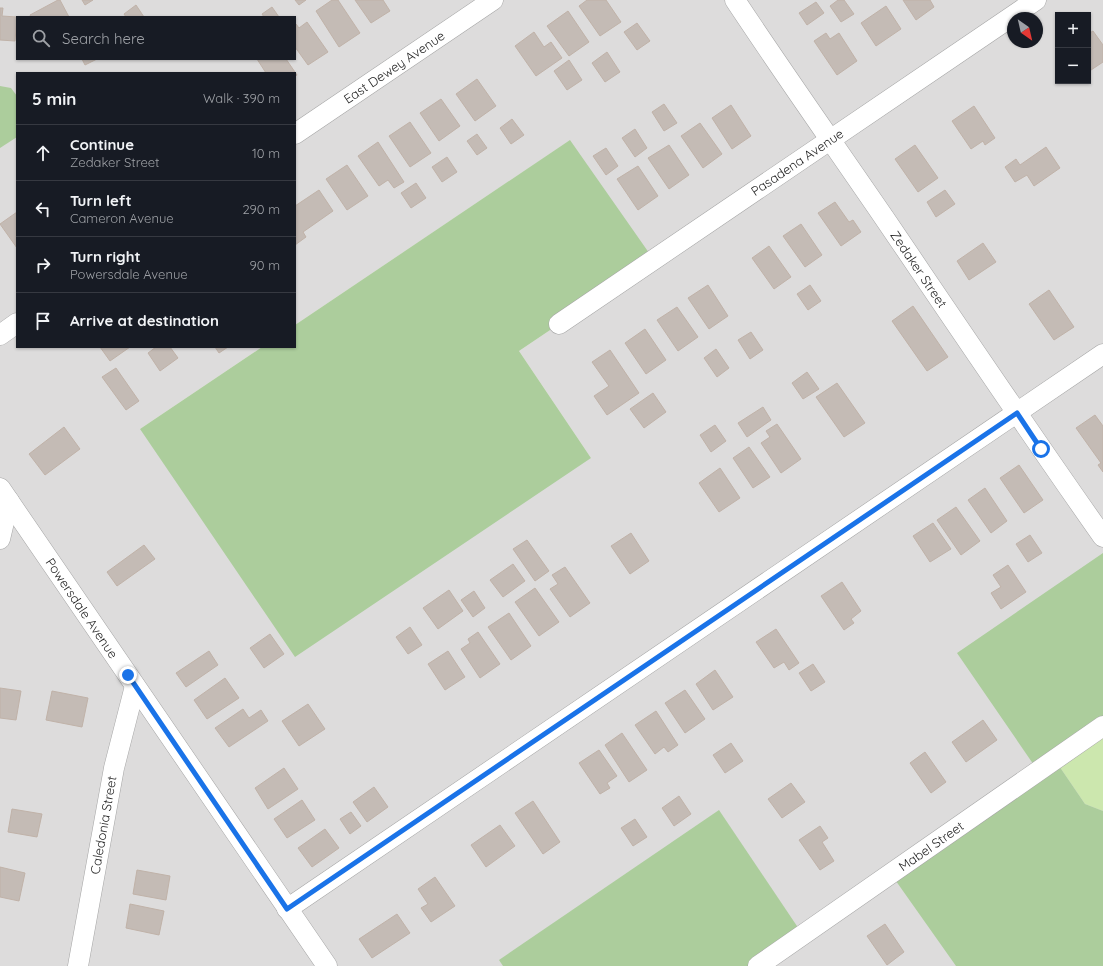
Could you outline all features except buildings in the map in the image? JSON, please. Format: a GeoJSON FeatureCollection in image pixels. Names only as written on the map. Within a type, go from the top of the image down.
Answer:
{"type":"FeatureCollection","features":[{"type":"Feature","properties":{"kind":"street","name":"East Dewey Avenue"},"geometry":{"type":"LineString","coordinates":[[296,133],[493,0]]}},
{"type":"Feature","properties":{"kind":"street","name":"Zedaker Street"},"geometry":{"type":"LineString","coordinates":[[735,0],[1041,449],[1103,537]]}},
{"type":"Feature","properties":{"kind":"street","name":"Pasadena Avenue"},"geometry":{"type":"LineString","coordinates":[[559,324],[1036,0]]}},
{"type":"Feature","properties":{"kind":"street"},"geometry":{"type":"LineString","coordinates":[[0,335],[16,324]]}},
{"type":"Feature","properties":{"kind":"street"},"geometry":{"type":"LineString","coordinates":[[287,909],[1103,354]]}},
{"type":"Feature","properties":{"kind":"street"},"geometry":{"type":"LineString","coordinates":[[0,539],[4,495]]}},
{"type":"Feature","properties":{"kind":"street","name":"Powersdale Avenue"},"geometry":{"type":"LineString","coordinates":[[4,495],[326,966]]}},
{"type":"Feature","properties":{"kind":"street","name":"Caledonia Street"},"geometry":{"type":"LineString","coordinates":[[78,966],[114,768],[135,686]]}},
{"type":"Feature","properties":{"kind":"street","name":"Mabel Street"},"geometry":{"type":"LineString","coordinates":[[758,966],[1103,726]]}},
{"type":"Feature","properties":{"kind":"shaded area"},"geometry":{"type":"Polygon","coordinates":[[[0,0],[1103,0],[1103,894],[997,966],[0,966],[0,0]]]}},
{"type":"Feature","properties":{"kind":"green space"},"geometry":{"type":"Polygon","coordinates":[[[0,86],[11,88],[16,95],[16,138],[0,148],[0,86]]]}},
{"type":"Feature","properties":{"kind":"green space"},"geometry":{"type":"Polygon","coordinates":[[[570,140],[654,260],[519,351],[591,458],[295,657],[140,429],[261,348],[296,348],[296,324],[570,140]]]}},
{"type":"Feature","properties":{"kind":"green space"},"geometry":{"type":"Polygon","coordinates":[[[1103,553],[1103,726],[1055,760],[1085,804],[1103,811],[1103,966],[956,966],[891,874],[1038,771],[957,653],[1103,553]]]}},
{"type":"Feature","properties":{"kind":"green space"},"geometry":{"type":"Polygon","coordinates":[[[1103,726],[1103,811],[1085,804],[1055,760],[1103,726]]]}},
{"type":"Feature","properties":{"kind":"green space"},"geometry":{"type":"Polygon","coordinates":[[[719,810],[803,935],[758,966],[503,966],[499,960],[719,810]]]}},
{"type":"Feature","properties":{"kind":"route"},"geometry":{"type":"LineString","coordinates":[[128,675],[287,909],[1017,413],[1041,449]]}}]}
